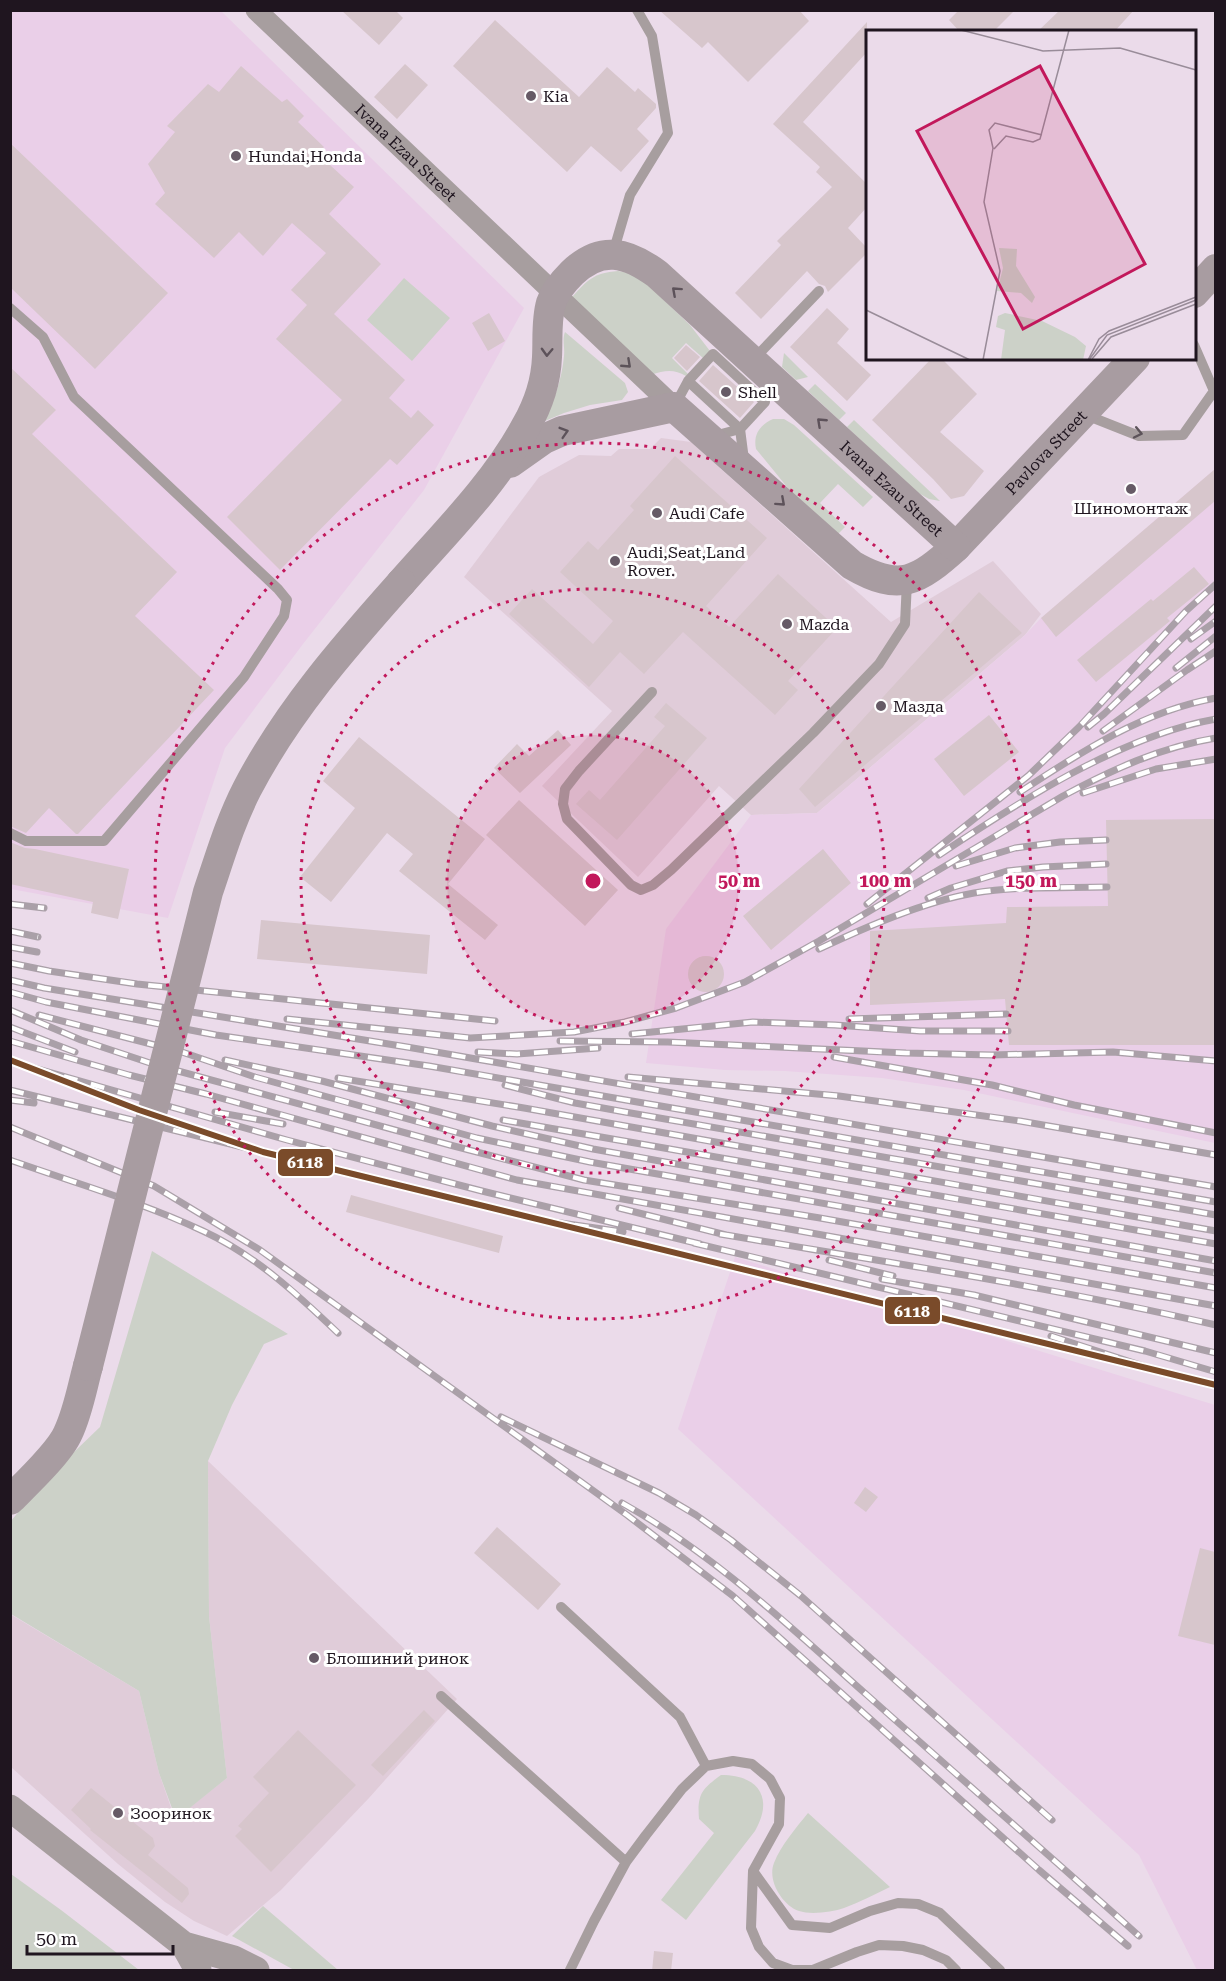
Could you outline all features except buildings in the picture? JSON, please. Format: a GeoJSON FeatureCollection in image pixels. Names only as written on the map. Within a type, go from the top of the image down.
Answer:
{"type":"FeatureCollection","features":[{"type":"Feature","properties":{"kind":"main road"},"geometry":{"type":"LineString","coordinates":[[10,1500],[68,1435],[79,1401],[208,892],[230,828],[247,790],[268,751],[316,683],[497,473],[528,424],[545,381],[548,317],[554,295],[562,283],[587,261],[598,256],[612,255]]}},
{"type":"Feature","properties":{"kind":"main road","name":"Ivana Ezau Street"},"geometry":{"type":"LineString","coordinates":[[612,255],[640,261],[657,274],[715,341],[753,360],[956,547],[925,574],[907,580],[888,580],[869,575],[852,565],[674,407]]}},
{"type":"Feature","properties":{"kind":"main road"},"geometry":{"type":"LineString","coordinates":[[1196,291],[1215,269]]}},
{"type":"Feature","properties":{"kind":"main road","name":"Pavlova Street"},"geometry":{"type":"LineString","coordinates":[[956,547],[1133,360]]}},
{"type":"Feature","properties":{"kind":"main road"},"geometry":{"type":"LineString","coordinates":[[497,473],[526,450],[562,431],[674,407]]}},
{"type":"Feature","properties":{"kind":"street","name":"Ivana Ezau Street"},"geometry":{"type":"LineString","coordinates":[[256,10],[674,407]]}},
{"type":"Feature","properties":{"kind":"street"},"geometry":{"type":"LineString","coordinates":[[10,1808],[184,1946],[198,1971]]}},
{"type":"Feature","properties":{"kind":"street"},"geometry":{"type":"LineString","coordinates":[[184,1946],[234,1959],[256,1971]]}},
{"type":"Feature","properties":{"kind":"lane"},"geometry":{"type":"LineString","coordinates":[[612,255],[630,195],[668,133],[652,36],[637,10]]}},
{"type":"Feature","properties":{"kind":"lane"},"geometry":{"type":"LineString","coordinates":[[753,360],[819,291]]}},
{"type":"Feature","properties":{"kind":"lane"},"geometry":{"type":"LineString","coordinates":[[10,308],[43,338],[74,397],[287,600],[284,616],[244,677],[104,841],[26,841],[10,833]]}},
{"type":"Feature","properties":{"kind":"lane"},"geometry":{"type":"LineString","coordinates":[[674,407],[688,381],[715,341],[765,402]]}},
{"type":"Feature","properties":{"kind":"lane"},"geometry":{"type":"LineString","coordinates":[[1083,414],[1139,436],[1183,435],[1214,391],[1196,350]]}},
{"type":"Feature","properties":{"kind":"lane"},"geometry":{"type":"LineString","coordinates":[[688,381],[740,429],[745,469]]}},
{"type":"Feature","properties":{"kind":"lane"},"geometry":{"type":"LineString","coordinates":[[708,437],[740,429],[765,402],[797,400]]}},
{"type":"Feature","properties":{"kind":"lane"},"geometry":{"type":"LineString","coordinates":[[652,692],[579,771],[565,789],[563,804],[567,819],[631,885],[641,891],[653,885],[687,854],[813,733],[879,664],[905,624],[907,580]]}},
{"type":"Feature","properties":{"kind":"lane"},"geometry":{"type":"LineString","coordinates":[[561,1607],[680,1717],[706,1766]]}},
{"type":"Feature","properties":{"kind":"lane"},"geometry":{"type":"LineString","coordinates":[[441,1696],[626,1862]]}},
{"type":"Feature","properties":{"kind":"lane"},"geometry":{"type":"LineString","coordinates":[[570,1971],[626,1862],[682,1790],[706,1766],[733,1761],[752,1764],[770,1779],[780,1798],[779,1824],[753,1871],[751,1928],[759,1947],[773,1963],[792,1970],[813,1970],[879,1945],[903,1946],[923,1950],[946,1960],[956,1971]]}},
{"type":"Feature","properties":{"kind":"lane"},"geometry":{"type":"LineString","coordinates":[[753,1871],[792,1924],[830,1929],[870,1911],[898,1903],[918,1904],[940,1913],[1000,1971]]}},
{"type":"Feature","properties":{"kind":"shaded area"},"geometry":{"type":"Polygon","coordinates":[[[10,11],[221,11],[524,308],[424,490],[225,748],[168,918],[11,889],[10,11]]]}},
{"type":"Feature","properties":{"kind":"shaded area"},"geometry":{"type":"Polygon","coordinates":[[[618,271],[630,273],[643,280],[690,325],[710,351],[703,358],[686,343],[672,358],[688,374],[686,376],[669,371],[651,375],[572,297],[592,278],[618,271]]]}},
{"type":"Feature","properties":{"kind":"shaded area"},"geometry":{"type":"Polygon","coordinates":[[[404,278],[450,318],[412,361],[367,320],[404,278]]]}},
{"type":"Feature","properties":{"kind":"shaded area"},"geometry":{"type":"Polygon","coordinates":[[[565,332],[625,383],[628,392],[622,400],[590,405],[545,421],[561,373],[565,332]]]}},
{"type":"Feature","properties":{"kind":"shaded area"},"geometry":{"type":"Polygon","coordinates":[[[784,353],[808,377],[796,380],[782,367],[784,353]]]}},
{"type":"Feature","properties":{"kind":"shaded area"},"geometry":{"type":"Polygon","coordinates":[[[815,384],[846,413],[839,420],[808,391],[815,384]]]}},
{"type":"Feature","properties":{"kind":"shaded area"},"geometry":{"type":"Polygon","coordinates":[[[773,419],[784,419],[794,425],[873,497],[863,507],[838,484],[820,503],[845,527],[836,536],[801,504],[756,449],[758,431],[773,419]]]}},
{"type":"Feature","properties":{"kind":"shaded area"},"geometry":{"type":"Polygon","coordinates":[[[854,420],[940,501],[929,499],[915,491],[847,427],[854,420]]]}},
{"type":"Feature","properties":{"kind":"shaded area"},"geometry":{"type":"Polygon","coordinates":[[[661,438],[691,442],[891,622],[993,561],[1041,614],[1025,635],[817,813],[751,815],[719,786],[638,877],[542,786],[612,711],[464,577],[539,477],[579,455],[611,456],[619,449],[650,449],[661,438]]]}},
{"type":"Feature","properties":{"kind":"shaded area"},"geometry":{"type":"Polygon","coordinates":[[[1215,469],[1215,1143],[964,1090],[882,1078],[785,1071],[725,1070],[646,1063],[666,929],[751,815],[817,813],[1215,469]]]}},
{"type":"Feature","properties":{"kind":"shaded area"},"geometry":{"type":"Polygon","coordinates":[[[152,1251],[288,1334],[264,1344],[232,1405],[208,1461],[209,1616],[227,1778],[176,1819],[159,1773],[139,1691],[11,1614],[10,1522],[48,1477],[100,1427],[152,1251]]]}},
{"type":"Feature","properties":{"kind":"shaded area"},"geometry":{"type":"Polygon","coordinates":[[[735,1257],[1215,1405],[1215,1970],[1197,1970],[1139,1855],[678,1429],[735,1257]]]}},
{"type":"Feature","properties":{"kind":"shaded area","name":"Блошиний ринок"},"geometry":{"type":"Polygon","coordinates":[[[208,1461],[457,1699],[369,1798],[281,1890],[227,1936],[194,1921],[165,1902],[118,1864],[11,1767],[10,1614],[139,1691],[159,1773],[175,1819],[227,1778],[209,1616],[208,1461]]]}},
{"type":"Feature","properties":{"kind":"shaded area"},"geometry":{"type":"Polygon","coordinates":[[[721,1775],[745,1779],[753,1784],[763,1799],[761,1819],[755,1831],[686,1920],[661,1900],[714,1833],[699,1819],[699,1804],[705,1788],[721,1775]]]}},
{"type":"Feature","properties":{"kind":"shaded area"},"geometry":{"type":"Polygon","coordinates":[[[808,1813],[890,1887],[850,1906],[828,1912],[799,1911],[787,1903],[777,1891],[772,1870],[789,1837],[808,1813]]]}},
{"type":"Feature","properties":{"kind":"shaded area"},"geometry":{"type":"Polygon","coordinates":[[[11,1874],[61,1910],[139,1970],[11,1970],[11,1874]]]}},
{"type":"Feature","properties":{"kind":"shaded area"},"geometry":{"type":"Polygon","coordinates":[[[263,1906],[338,1970],[294,1970],[232,1936],[263,1906]]]}},
{"type":"Feature","properties":{"kind":"railway"},"geometry":{"type":"LineString","coordinates":[[867,904],[1028,776],[1079,727],[1186,611],[1216,584]]}},
{"type":"Feature","properties":{"kind":"railway"},"geometry":{"type":"LineString","coordinates":[[1088,727],[1216,606]]}},
{"type":"Feature","properties":{"kind":"railway"},"geometry":{"type":"LineString","coordinates":[[1191,639],[1216,621]]}},
{"type":"Feature","properties":{"kind":"railway"},"geometry":{"type":"LineString","coordinates":[[1176,668],[1216,636]]}},
{"type":"Feature","properties":{"kind":"railway"},"geometry":{"type":"LineString","coordinates":[[1103,731],[1216,651]]}},
{"type":"Feature","properties":{"kind":"railway"},"geometry":{"type":"LineString","coordinates":[[1020,792],[1066,762],[1138,723],[1189,704],[1216,698]]}},
{"type":"Feature","properties":{"kind":"railway"},"geometry":{"type":"LineString","coordinates":[[939,855],[1036,793],[1107,756],[1143,740],[1216,719]]}},
{"type":"Feature","properties":{"kind":"railway"},"geometry":{"type":"LineString","coordinates":[[287,1019],[470,1038],[574,1032],[625,1022],[676,1008],[745,982],[1099,777],[1156,753],[1216,738]]}},
{"type":"Feature","properties":{"kind":"railway"},"geometry":{"type":"LineString","coordinates":[[1083,793],[1156,769],[1216,759]]}},
{"type":"Feature","properties":{"kind":"railway"},"geometry":{"type":"LineString","coordinates":[[956,866],[1015,848],[1060,842],[1106,840]]}},
{"type":"Feature","properties":{"kind":"railway"},"geometry":{"type":"LineString","coordinates":[[928,898],[951,888],[1007,871],[1106,864]]}},
{"type":"Feature","properties":{"kind":"railway"},"geometry":{"type":"LineString","coordinates":[[819,949],[895,916],[955,897],[1007,889],[1107,887]]}},
{"type":"Feature","properties":{"kind":"railway"},"geometry":{"type":"LineString","coordinates":[[10,904],[44,908]]}},
{"type":"Feature","properties":{"kind":"railway"},"geometry":{"type":"LineString","coordinates":[[10,931],[38,937]]}},
{"type":"Feature","properties":{"kind":"railway"},"geometry":{"type":"LineString","coordinates":[[10,947],[37,952]]}},
{"type":"Feature","properties":{"kind":"railway"},"geometry":{"type":"LineString","coordinates":[[10,963],[137,984],[495,1021]]}},
{"type":"Feature","properties":{"kind":"railway"},"geometry":{"type":"LineString","coordinates":[[10,980],[44,988],[407,1047],[1216,1187]]}},
{"type":"Feature","properties":{"kind":"railway"},"geometry":{"type":"LineString","coordinates":[[10,992],[46,1002],[216,1035],[429,1066],[1216,1202]]}},
{"type":"Feature","properties":{"kind":"railway"},"geometry":{"type":"LineString","coordinates":[[10,1010],[81,1040],[156,1065],[584,1180],[820,1218],[1216,1288]]}},
{"type":"Feature","properties":{"kind":"railway"},"geometry":{"type":"LineString","coordinates":[[849,1019],[1006,1014]]}},
{"type":"Feature","properties":{"kind":"railway"},"geometry":{"type":"LineString","coordinates":[[39,1015],[182,1052],[255,1077],[477,1138],[590,1162],[1216,1273]]}},
{"type":"Feature","properties":{"kind":"railway"},"geometry":{"type":"LineString","coordinates":[[632,1034],[753,1022],[920,1031],[1008,1031]]}},
{"type":"Feature","properties":{"kind":"railway"},"geometry":{"type":"LineString","coordinates":[[10,1027],[75,1052]]}},
{"type":"Feature","properties":{"kind":"railway"},"geometry":{"type":"LineString","coordinates":[[10,1041],[517,1180],[1216,1306]]}},
{"type":"Feature","properties":{"kind":"railway"},"geometry":{"type":"LineString","coordinates":[[560,1041],[668,1042],[992,1055],[1113,1052],[1216,1061]]}},
{"type":"Feature","properties":{"kind":"railway"},"geometry":{"type":"LineString","coordinates":[[478,1052],[517,1054],[598,1048]]}},
{"type":"Feature","properties":{"kind":"railway"},"geometry":{"type":"LineString","coordinates":[[834,1057],[992,1085],[1074,1105],[1216,1133]]}},
{"type":"Feature","properties":{"kind":"railway"},"geometry":{"type":"LineString","coordinates":[[225,1060],[322,1081],[492,1126],[593,1149],[1216,1261]]}},
{"type":"Feature","properties":{"kind":"railway"},"geometry":{"type":"LineString","coordinates":[[10,1061],[287,1140],[482,1191],[700,1244]]}},
{"type":"Feature","properties":{"kind":"railway"},"geometry":{"type":"LineString","coordinates":[[628,1077],[839,1096],[1020,1121],[1216,1155]]}},
{"type":"Feature","properties":{"kind":"railway"},"geometry":{"type":"LineString","coordinates":[[338,1078],[524,1108],[1216,1231]]}},
{"type":"Feature","properties":{"kind":"railway"},"geometry":{"type":"LineString","coordinates":[[505,1085],[575,1103],[1216,1215]]}},
{"type":"Feature","properties":{"kind":"railway"},"geometry":{"type":"LineString","coordinates":[[10,1090],[263,1152]]}},
{"type":"Feature","properties":{"kind":"railway"},"geometry":{"type":"LineString","coordinates":[[10,1100],[34,1103]]}},
{"type":"Feature","properties":{"kind":"railway"},"geometry":{"type":"LineString","coordinates":[[215,1112],[283,1124]]}},
{"type":"Feature","properties":{"kind":"railway"},"geometry":{"type":"LineString","coordinates":[[503,1120],[1216,1244]]}},
{"type":"Feature","properties":{"kind":"railway"},"geometry":{"type":"LineString","coordinates":[[10,1127],[154,1186],[260,1250],[627,1515],[733,1596],[1039,1870],[1128,1946]]}},
{"type":"Feature","properties":{"kind":"railway"},"geometry":{"type":"LineString","coordinates":[[10,1160],[156,1211],[222,1241],[275,1276],[338,1333]]}},
{"type":"Feature","properties":{"kind":"railway"},"geometry":{"type":"LineString","coordinates":[[619,1208],[726,1235]]}},
{"type":"Feature","properties":{"kind":"railway"},"geometry":{"type":"LineString","coordinates":[[547,1221],[623,1232]]}},
{"type":"Feature","properties":{"kind":"railway"},"geometry":{"type":"LineString","coordinates":[[720,1234],[1031,1287],[1216,1325]]}},
{"type":"Feature","properties":{"kind":"railway"},"geometry":{"type":"LineString","coordinates":[[694,1243],[1145,1351],[1216,1372]]}},
{"type":"Feature","properties":{"kind":"railway"},"geometry":{"type":"LineString","coordinates":[[829,1260],[893,1276]]}},
{"type":"Feature","properties":{"kind":"railway"},"geometry":{"type":"LineString","coordinates":[[882,1279],[974,1295],[1216,1353]]}},
{"type":"Feature","properties":{"kind":"railway"},"geometry":{"type":"LineString","coordinates":[[1051,1336],[1165,1373]]}},
{"type":"Feature","properties":{"kind":"railway"},"geometry":{"type":"LineString","coordinates":[[501,1417],[659,1493],[696,1515],[731,1540],[801,1596],[1052,1820]]}},
{"type":"Feature","properties":{"kind":"railway"},"geometry":{"type":"LineString","coordinates":[[622,1503],[688,1545],[750,1592],[1139,1936]]}},
{"type":"Feature","properties":{"kind":"transit line","name":"6118"},"geometry":{"type":"LineString","coordinates":[[10,1060],[139,1110],[263,1152],[1216,1385]]}},
{"type":"Feature","properties":{"kind":"place","name":"Kia"},"geometry":{"type":"Point","coordinates":[531,96]}},
{"type":"Feature","properties":{"kind":"place","name":"Hundai,Honda"},"geometry":{"type":"Point","coordinates":[236,156]}},
{"type":"Feature","properties":{"kind":"place","name":"Shell"},"geometry":{"type":"Point","coordinates":[726,392]}},
{"type":"Feature","properties":{"kind":"place","name":"Шиномонтаж"},"geometry":{"type":"Point","coordinates":[1131,489]}},
{"type":"Feature","properties":{"kind":"place","name":"Audi Cafe"},"geometry":{"type":"Point","coordinates":[657,513]}},
{"type":"Feature","properties":{"kind":"place","name":"Audi,Seat,Land Rover."},"geometry":{"type":"Point","coordinates":[615,561]}},
{"type":"Feature","properties":{"kind":"place","name":"Mazda"},"geometry":{"type":"Point","coordinates":[787,624]}},
{"type":"Feature","properties":{"kind":"place","name":"Мазда"},"geometry":{"type":"Point","coordinates":[881,706]}},
{"type":"Feature","properties":{"kind":"place","name":"Блошиний ринок"},"geometry":{"type":"Point","coordinates":[314,1658]}},
{"type":"Feature","properties":{"kind":"place","name":"Зооринок"},"geometry":{"type":"Point","coordinates":[118,1813]}}]}
